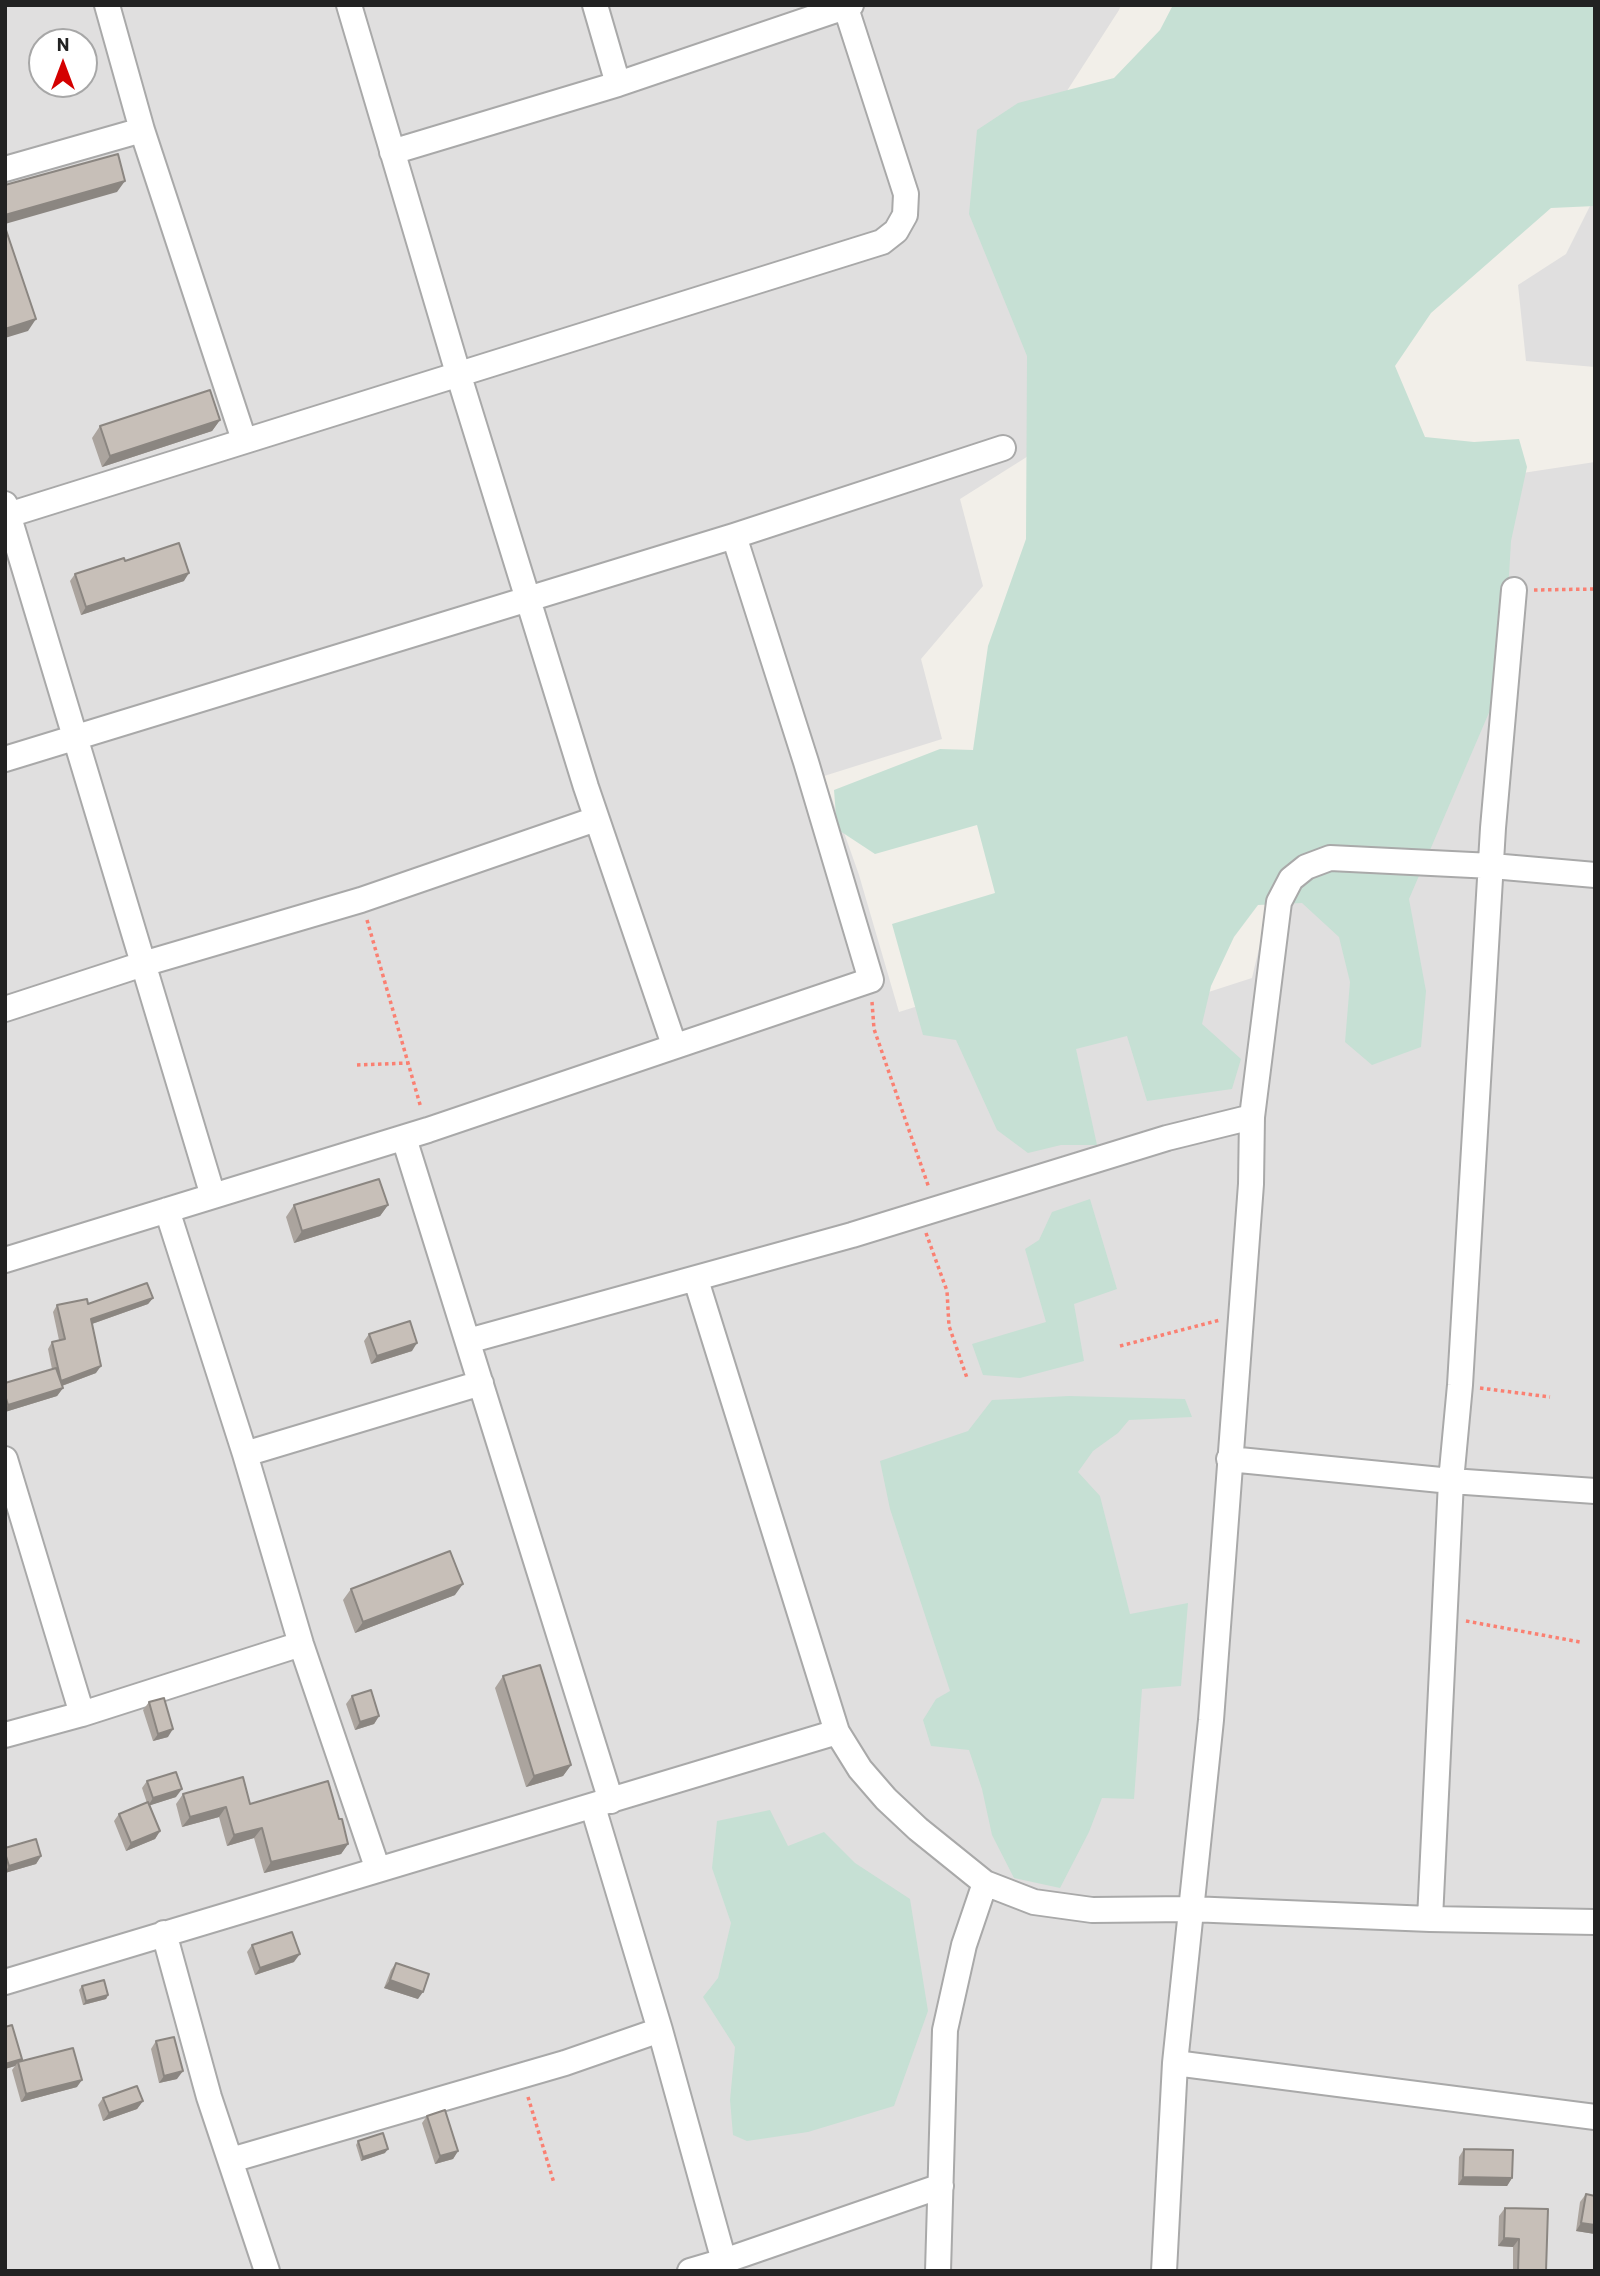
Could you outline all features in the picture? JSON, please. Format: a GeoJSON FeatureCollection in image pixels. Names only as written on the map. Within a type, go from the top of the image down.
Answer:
{"type":"FeatureCollection","features":[{"type":"Feature","properties":{"kind":"street"},"geometry":{"type":"LineString","coordinates":[[107,5],[142,130],[244,440]]}},
{"type":"Feature","properties":{"kind":"street"},"geometry":{"type":"LineString","coordinates":[[349,5],[458,373],[596,819],[674,1045]]}},
{"type":"Feature","properties":{"kind":"street"},"geometry":{"type":"LineString","coordinates":[[595,5],[618,84]]}},
{"type":"Feature","properties":{"kind":"street"},"geometry":{"type":"LineString","coordinates":[[213,1196],[6,512],[882,242],[896,231],[905,215],[906,194],[847,6],[618,84],[392,152]]}},
{"type":"Feature","properties":{"kind":"street"},"geometry":{"type":"LineString","coordinates":[[5,169],[142,130]]}},
{"type":"Feature","properties":{"kind":"street"},"geometry":{"type":"LineString","coordinates":[[5,759],[734,536],[1003,448]]}},
{"type":"Feature","properties":{"kind":"street"},"geometry":{"type":"LineString","coordinates":[[5,1260],[404,1138],[871,980],[806,762],[734,536]]}},
{"type":"Feature","properties":{"kind":"street"},"geometry":{"type":"LineString","coordinates":[[1430,1919],[1451,1481],[1460,1385],[1493,828],[1514,590]]}},
{"type":"Feature","properties":{"kind":"street"},"geometry":{"type":"LineString","coordinates":[[5,1009],[143,964],[362,900],[596,819]]}},
{"type":"Feature","properties":{"kind":"street"},"geometry":{"type":"LineString","coordinates":[[1164,2271],[1175,2063],[1210,1720],[1251,1184],[1252,1117],[1279,902],[1291,879],[1306,867],[1330,858],[1492,866],[1595,875]]}},
{"type":"Feature","properties":{"kind":"street"},"geometry":{"type":"LineString","coordinates":[[468,1341],[696,1280],[1167,1139],[1252,1117]]}},
{"type":"Feature","properties":{"kind":"street"},"geometry":{"type":"LineString","coordinates":[[404,1138],[481,1383],[602,1804],[660,2030],[724,2261]]}},
{"type":"Feature","properties":{"kind":"street"},"geometry":{"type":"LineString","coordinates":[[167,1210],[245,1454],[301,1644],[378,1870]]}},
{"type":"Feature","properties":{"kind":"street"},"geometry":{"type":"LineString","coordinates":[[696,1280],[837,1732],[860,1769],[886,1799],[918,1829],[985,1883],[1034,1902],[1111,1911],[1190,1909],[1430,1919],[1595,1922]]}},
{"type":"Feature","properties":{"kind":"street"},"geometry":{"type":"LineString","coordinates":[[245,1454],[481,1383]]}},
{"type":"Feature","properties":{"kind":"street"},"geometry":{"type":"LineString","coordinates":[[1229,1459],[1451,1481],[1595,1491]]}},
{"type":"Feature","properties":{"kind":"street"},"geometry":{"type":"LineString","coordinates":[[5,1460],[82,1714]]}},
{"type":"Feature","properties":{"kind":"street"},"geometry":{"type":"LineString","coordinates":[[5,1735],[82,1714],[301,1644]]}},
{"type":"Feature","properties":{"kind":"street"},"geometry":{"type":"LineString","coordinates":[[5,1982],[837,1732]]}},
{"type":"Feature","properties":{"kind":"street"},"geometry":{"type":"LineString","coordinates":[[938,2271],[945,2030],[964,1945],[985,1883]]}},
{"type":"Feature","properties":{"kind":"street"},"geometry":{"type":"LineString","coordinates":[[164,1933],[209,2097],[267,2271]]}},
{"type":"Feature","properties":{"kind":"street"},"geometry":{"type":"LineString","coordinates":[[231,2160],[522,2076],[660,2030]]}},
{"type":"Feature","properties":{"kind":"street"},"geometry":{"type":"LineString","coordinates":[[1175,2063],[1595,2117]]}},
{"type":"Feature","properties":{"kind":"street"},"geometry":{"type":"LineString","coordinates":[[690,2271],[941,2186]]}},
{"type":"Feature","properties":{"kind":"path"},"geometry":{"type":"LineString","coordinates":[[1514,590],[1595,589]]}},
{"type":"Feature","properties":{"kind":"path"},"geometry":{"type":"LineString","coordinates":[[362,900],[428,1130]]}},
{"type":"Feature","properties":{"kind":"path"},"geometry":{"type":"LineString","coordinates":[[871,980],[874,1029],[928,1212],[947,1291],[949,1326],[967,1378]]}},
{"type":"Feature","properties":{"kind":"path"},"geometry":{"type":"LineString","coordinates":[[357,1065],[408,1063]]}},
{"type":"Feature","properties":{"kind":"path"},"geometry":{"type":"LineString","coordinates":[[1120,1346],[1241,1314]]}},
{"type":"Feature","properties":{"kind":"path"},"geometry":{"type":"LineString","coordinates":[[1460,1385],[1550,1397]]}},
{"type":"Feature","properties":{"kind":"path"},"geometry":{"type":"LineString","coordinates":[[1443,1617],[1580,1642]]}},
{"type":"Feature","properties":{"kind":"path"},"geometry":{"type":"LineString","coordinates":[[522,2076],[554,2183]]}},
{"type":"Feature","properties":{"kind":"shaded area"},"geometry":{"type":"Polygon","coordinates":[[[5,5],[1121,5],[1009,181],[1087,419],[960,499],[983,586],[921,659],[942,739],[824,776],[859,875],[899,1012],[1049,965],[1060,1040],[1252,978],[1282,851],[1483,479],[1595,462],[1595,2271],[5,2271],[5,5]]]}},
{"type":"Feature","properties":{"kind":"shaded area"},"geometry":{"type":"Polygon","coordinates":[[[1595,196],[1595,367],[1526,361],[1518,285],[1566,254],[1595,196]]]}},
{"type":"Feature","properties":{"kind":"green space"},"geometry":{"type":"Polygon","coordinates":[[[1173,5],[1595,5],[1595,206],[1551,208],[1431,313],[1395,366],[1425,437],[1474,442],[1519,439],[1527,467],[1511,541],[1503,680],[1409,899],[1426,991],[1421,1047],[1372,1065],[1345,1042],[1350,982],[1339,937],[1302,903],[1258,905],[1234,937],[1211,986],[1202,1024],[1241,1059],[1232,1089],[1147,1101],[1127,1036],[1076,1049],[1097,1145],[1061,1145],[1028,1153],[997,1130],[956,1040],[923,1035],[892,924],[995,893],[977,825],[875,854],[837,829],[834,790],[940,749],[973,750],[988,646],[1026,539],[1027,356],[969,214],[977,130],[1018,103],[1114,78],[1160,30],[1173,5]]]}},
{"type":"Feature","properties":{"kind":"green space"},"geometry":{"type":"Polygon","coordinates":[[[1090,1199],[1117,1289],[1074,1304],[1084,1361],[1020,1378],[983,1375],[972,1344],[1046,1322],[1025,1249],[1039,1240],[1052,1212],[1090,1199]]]}},
{"type":"Feature","properties":{"kind":"green space"},"geometry":{"type":"Polygon","coordinates":[[[1069,1396],[1185,1399],[1192,1417],[1129,1420],[1118,1433],[1093,1451],[1078,1472],[1100,1496],[1130,1614],[1188,1603],[1181,1686],[1142,1689],[1134,1799],[1102,1798],[1089,1832],[1060,1888],[1014,1878],[992,1835],[982,1789],[969,1750],[931,1746],[923,1720],[936,1699],[950,1691],[890,1509],[880,1461],[968,1431],[992,1400],[1069,1396]]]}},
{"type":"Feature","properties":{"kind":"green space"},"geometry":{"type":"Polygon","coordinates":[[[770,1810],[788,1846],[824,1832],[855,1863],[910,1899],[928,2011],[894,2106],[808,2132],[747,2141],[733,2135],[730,2100],[735,2047],[703,1997],[718,1978],[731,1923],[712,1868],[717,1821],[770,1810]]]}},
{"type":"Feature","properties":{"kind":"building"},"geometry":{"type":"Polygon","coordinates":[[[118,154],[125,181],[5,215],[5,185],[118,154]]]}},
{"type":"Feature","properties":{"kind":"building"},"geometry":{"type":"Polygon","coordinates":[[[5,227],[36,319],[5,329],[5,227]]]}},
{"type":"Feature","properties":{"kind":"building"},"geometry":{"type":"Polygon","coordinates":[[[210,390],[220,420],[110,456],[100,426],[210,390]]]}},
{"type":"Feature","properties":{"kind":"building"},"geometry":{"type":"Polygon","coordinates":[[[179,543],[189,573],[86,607],[75,574],[179,543]]]}},
{"type":"Feature","properties":{"kind":"building"},"geometry":{"type":"Polygon","coordinates":[[[379,1179],[388,1205],[302,1231],[294,1205],[379,1179]]]}},
{"type":"Feature","properties":{"kind":"building"},"geometry":{"type":"Polygon","coordinates":[[[147,1283],[153,1298],[91,1319],[101,1366],[61,1381],[52,1342],[65,1339],[57,1305],[87,1299],[88,1304],[147,1283]]]}},
{"type":"Feature","properties":{"kind":"building"},"geometry":{"type":"Polygon","coordinates":[[[410,1321],[417,1343],[377,1356],[369,1334],[410,1321]]]}},
{"type":"Feature","properties":{"kind":"building"},"geometry":{"type":"Polygon","coordinates":[[[56,1368],[63,1388],[8,1405],[5,1383],[56,1368]]]}},
{"type":"Feature","properties":{"kind":"building"},"geometry":{"type":"Polygon","coordinates":[[[450,1551],[463,1584],[363,1622],[351,1589],[450,1551]]]}},
{"type":"Feature","properties":{"kind":"building"},"geometry":{"type":"Polygon","coordinates":[[[540,1665],[571,1765],[534,1776],[503,1676],[540,1665]]]}},
{"type":"Feature","properties":{"kind":"building"},"geometry":{"type":"Polygon","coordinates":[[[371,1690],[379,1716],[360,1722],[352,1696],[371,1690]]]}},
{"type":"Feature","properties":{"kind":"building"},"geometry":{"type":"Polygon","coordinates":[[[164,1698],[173,1729],[158,1734],[149,1702],[164,1698]]]}},
{"type":"Feature","properties":{"kind":"building"},"geometry":{"type":"Polygon","coordinates":[[[176,1772],[182,1789],[153,1798],[147,1781],[176,1772]]]}},
{"type":"Feature","properties":{"kind":"building"},"geometry":{"type":"Polygon","coordinates":[[[243,1777],[250,1804],[328,1781],[348,1844],[271,1862],[262,1828],[234,1835],[226,1807],[190,1817],[183,1794],[243,1777]]]}},
{"type":"Feature","properties":{"kind":"building"},"geometry":{"type":"Polygon","coordinates":[[[148,1802],[160,1831],[131,1843],[119,1814],[148,1802]]]}},
{"type":"Feature","properties":{"kind":"building"},"geometry":{"type":"Polygon","coordinates":[[[36,1839],[41,1856],[9,1866],[5,1848],[36,1839]]]}},
{"type":"Feature","properties":{"kind":"building"},"geometry":{"type":"Polygon","coordinates":[[[292,1932],[300,1954],[260,1968],[252,1945],[292,1932]]]}},
{"type":"Feature","properties":{"kind":"building"},"geometry":{"type":"Polygon","coordinates":[[[396,1963],[429,1974],[423,1992],[390,1980],[396,1963]]]}},
{"type":"Feature","properties":{"kind":"building"},"geometry":{"type":"Polygon","coordinates":[[[104,1980],[108,1995],[86,2001],[82,1986],[104,1980]]]}},
{"type":"Feature","properties":{"kind":"building"},"geometry":{"type":"Polygon","coordinates":[[[12,2025],[22,2059],[5,2064],[5,2027],[12,2025]]]}},
{"type":"Feature","properties":{"kind":"building"},"geometry":{"type":"Polygon","coordinates":[[[174,2037],[183,2071],[164,2076],[156,2041],[174,2037]]]}},
{"type":"Feature","properties":{"kind":"building"},"geometry":{"type":"Polygon","coordinates":[[[73,2048],[82,2080],[26,2094],[18,2062],[73,2048]]]}},
{"type":"Feature","properties":{"kind":"building"},"geometry":{"type":"Polygon","coordinates":[[[137,2086],[143,2101],[109,2113],[103,2098],[137,2086]]]}},
{"type":"Feature","properties":{"kind":"building"},"geometry":{"type":"Polygon","coordinates":[[[445,2110],[458,2151],[440,2156],[427,2116],[445,2110]]]}},
{"type":"Feature","properties":{"kind":"building"},"geometry":{"type":"Polygon","coordinates":[[[383,2133],[388,2149],[363,2157],[358,2141],[383,2133]]]}},
{"type":"Feature","properties":{"kind":"building"},"geometry":{"type":"Polygon","coordinates":[[[1464,2149],[1513,2150],[1512,2178],[1463,2177],[1464,2149]]]}},
{"type":"Feature","properties":{"kind":"building"},"geometry":{"type":"Polygon","coordinates":[[[1586,2194],[1595,2196],[1595,2225],[1581,2223],[1586,2194]]]}},
{"type":"Feature","properties":{"kind":"building"},"geometry":{"type":"Polygon","coordinates":[[[1505,2208],[1548,2209],[1546,2271],[1518,2271],[1519,2239],[1504,2238],[1505,2208]]]}}]}
